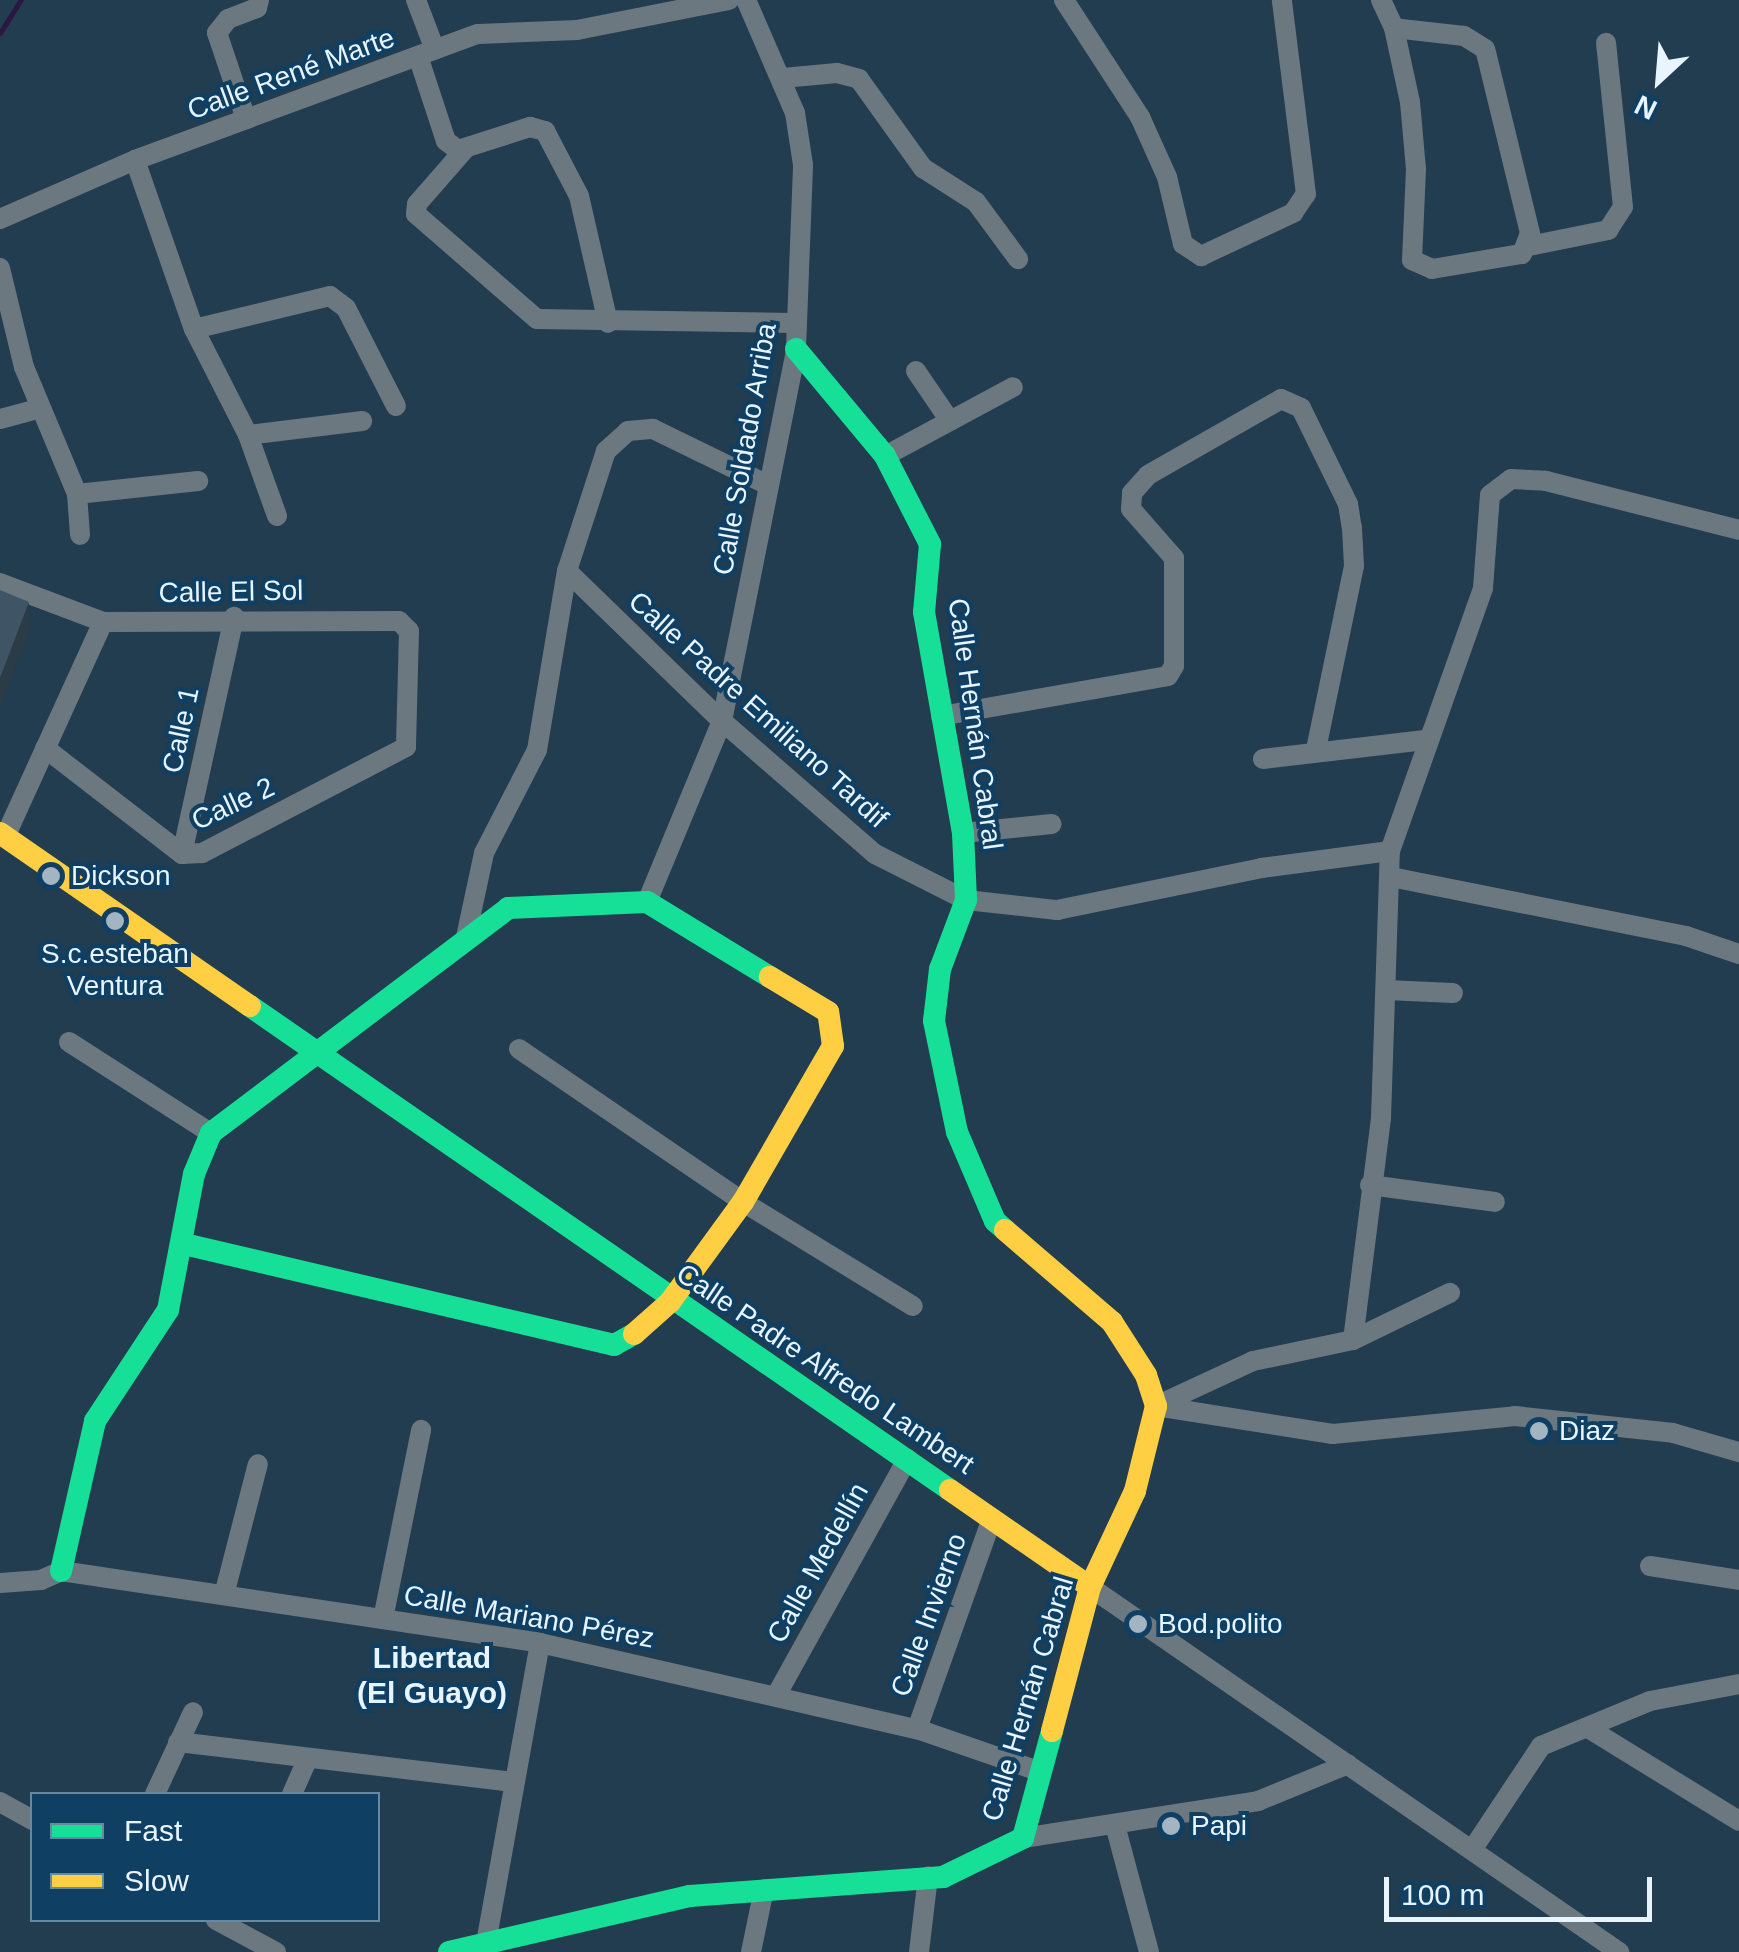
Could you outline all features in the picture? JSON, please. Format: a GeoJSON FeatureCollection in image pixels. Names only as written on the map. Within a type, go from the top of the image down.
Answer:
{"type":"FeatureCollection","features":[{"type":"Feature","properties":{"kind":"street"},"geometry":{"type":"LineString","coordinates":[[246,120],[217,33],[228,19],[257,8],[260,0]]}},
{"type":"Feature","properties":{"kind":"street"},"geometry":{"type":"LineString","coordinates":[[416,0],[446,140],[465,150]]}},
{"type":"Feature","properties":{"kind":"street","name":"Calle René Marte"},"geometry":{"type":"LineString","coordinates":[[0,220],[135,160],[478,34],[729,0]]}},
{"type":"Feature","properties":{"kind":"street","name":"Calle Soldado Arriba"},"geometry":{"type":"LineString","coordinates":[[646,902],[722,720],[796,350],[802,164],[783,78],[746,0]]}},
{"type":"Feature","properties":{"kind":"street"},"geometry":{"type":"LineString","coordinates":[[1064,0],[1140,117],[1167,177],[1184,244],[1195,254],[1293,213],[1306,194],[1282,0]]}},
{"type":"Feature","properties":{"kind":"street"},"geometry":{"type":"LineString","coordinates":[[1381,0],[1394,28],[1416,170],[1412,260],[1432,270],[1522,254],[1529,246],[1608,230],[1624,208],[1606,43]]}},
{"type":"Feature","properties":{"kind":"street"},"geometry":{"type":"LineString","coordinates":[[1394,28],[1464,36],[1485,49],[1529,246]]}},
{"type":"Feature","properties":{"kind":"street"},"geometry":{"type":"LineString","coordinates":[[783,78],[837,73],[859,79],[923,168],[976,202],[1018,259]]}},
{"type":"Feature","properties":{"kind":"street"},"geometry":{"type":"LineString","coordinates":[[608,324],[579,196],[544,131],[530,127],[465,150],[417,204],[420,221],[537,320],[608,324],[797,324]]}},
{"type":"Feature","properties":{"kind":"street"},"geometry":{"type":"LineString","coordinates":[[135,160],[194,329],[248,435],[277,516]]}},
{"type":"Feature","properties":{"kind":"street"},"geometry":{"type":"LineString","coordinates":[[0,268],[4,302],[41,408],[77,494],[80,535]]}},
{"type":"Feature","properties":{"kind":"street"},"geometry":{"type":"LineString","coordinates":[[194,329],[330,296],[346,308],[396,406]]}},
{"type":"Feature","properties":{"kind":"street","name":"Calle Hernán Cabral"},"geometry":{"type":"LineString","coordinates":[[449,1952],[690,1896],[944,1877],[1023,1838],[1090,1587],[1136,1492],[1156,1406],[1146,1374],[1112,1322],[995,1221],[957,1132],[934,1021],[940,969],[966,900],[963,832],[924,612],[930,544],[885,456],[796,350]]}},
{"type":"Feature","properties":{"kind":"street"},"geometry":{"type":"LineString","coordinates":[[916,371],[950,421]]}},
{"type":"Feature","properties":{"kind":"street"},"geometry":{"type":"LineString","coordinates":[[885,456],[1013,387]]}},
{"type":"Feature","properties":{"kind":"street"},"geometry":{"type":"LineString","coordinates":[[942,716],[1168,676],[1175,647],[1174,558],[1131,509],[1132,492],[1148,474],[1281,399],[1301,408],[1348,504],[1352,528],[1354,566],[1316,750]]}},
{"type":"Feature","properties":{"kind":"street"},"geometry":{"type":"LineString","coordinates":[[0,420],[41,408]]}},
{"type":"Feature","properties":{"kind":"street"},"geometry":{"type":"LineString","coordinates":[[248,435],[362,421]]}},
{"type":"Feature","properties":{"kind":"street"},"geometry":{"type":"LineString","coordinates":[[466,937],[484,853],[536,750],[567,571],[606,451],[628,431],[653,430],[768,484]]}},
{"type":"Feature","properties":{"kind":"street"},"geometry":{"type":"LineString","coordinates":[[1353,1340],[1386,990],[1390,851],[1425,740],[1483,588],[1490,495],[1511,478],[1546,481],[1739,530]]}},
{"type":"Feature","properties":{"kind":"street"},"geometry":{"type":"LineString","coordinates":[[77,494],[198,480]]}},
{"type":"Feature","properties":{"kind":"street","name":"Calle Padre Emiliano Tardif"},"geometry":{"type":"LineString","coordinates":[[567,571],[722,720],[875,854],[966,900],[1057,910],[1261,868],[1390,851]]}},
{"type":"Feature","properties":{"kind":"street","name":"Calle El Sol"},"geometry":{"type":"LineString","coordinates":[[0,583],[103,622],[234,616],[399,621],[409,631],[410,686]]}},
{"type":"Feature","properties":{"kind":"street","name":"Calle 1"},"geometry":{"type":"LineString","coordinates":[[182,854],[234,616]]}},
{"type":"Feature","properties":{"kind":"street"},"geometry":{"type":"LineString","coordinates":[[3,835],[103,622]]}},
{"type":"Feature","properties":{"kind":"street","name":"Calle 2"},"geometry":{"type":"LineString","coordinates":[[46,748],[182,854],[202,853],[399,752],[408,741],[410,686]]}},
{"type":"Feature","properties":{"kind":"street"},"geometry":{"type":"LineString","coordinates":[[1263,758],[1425,740]]}},
{"type":"Feature","properties":{"kind":"street"},"geometry":{"type":"LineString","coordinates":[[963,832],[1052,824]]}},
{"type":"Feature","properties":{"kind":"street","name":"Calle Padre Alfredo Lambert"},"geometry":{"type":"LineString","coordinates":[[3,835],[319,1052],[670,1302],[765,1359],[1619,1952]]}},
{"type":"Feature","properties":{"kind":"street"},"geometry":{"type":"LineString","coordinates":[[1391,877],[1730,949],[1739,930]]}},
{"type":"Feature","properties":{"kind":"street"},"geometry":{"type":"LineString","coordinates":[[61,1571],[96,1421],[168,1310],[184,1244],[194,1174],[211,1133],[466,937],[508,908],[646,902],[828,1012],[833,1023],[833,1046],[743,1202],[670,1302],[639,1332],[614,1345],[580,1341],[184,1244]]}},
{"type":"Feature","properties":{"kind":"street"},"geometry":{"type":"LineString","coordinates":[[1386,990],[1453,993]]}},
{"type":"Feature","properties":{"kind":"street"},"geometry":{"type":"LineString","coordinates":[[69,1042],[211,1133]]}},
{"type":"Feature","properties":{"kind":"street"},"geometry":{"type":"LineString","coordinates":[[519,1049],[743,1202],[913,1306]]}},
{"type":"Feature","properties":{"kind":"street"},"geometry":{"type":"LineString","coordinates":[[1370,1185],[1495,1202]]}},
{"type":"Feature","properties":{"kind":"street"},"geometry":{"type":"LineString","coordinates":[[1156,1406],[1253,1362],[1353,1340],[1450,1293]]}},
{"type":"Feature","properties":{"kind":"street"},"geometry":{"type":"LineString","coordinates":[[1156,1406],[1333,1434],[1516,1416],[1673,1433],[1739,1452]]}},
{"type":"Feature","properties":{"kind":"street"},"geometry":{"type":"LineString","coordinates":[[383,1619],[421,1430]]}},
{"type":"Feature","properties":{"kind":"street","name":"Calle Medellín"},"geometry":{"type":"LineString","coordinates":[[778,1694],[908,1459]]}},
{"type":"Feature","properties":{"kind":"street"},"geometry":{"type":"LineString","coordinates":[[224,1595],[258,1464]]}},
{"type":"Feature","properties":{"kind":"street","name":"Calle Invierno"},"geometry":{"type":"LineString","coordinates":[[917,1729],[992,1518]]}},
{"type":"Feature","properties":{"kind":"street"},"geometry":{"type":"LineString","coordinates":[[1650,1566],[1739,1580]]}},
{"type":"Feature","properties":{"kind":"street","name":"Calle Mariano Pérez"},"geometry":{"type":"LineString","coordinates":[[0,1582],[41,1580],[61,1571],[540,1643],[778,1694],[917,1729],[1041,1772]]}},
{"type":"Feature","properties":{"kind":"street"},"geometry":{"type":"LineString","coordinates":[[486,1942],[540,1643]]}},
{"type":"Feature","properties":{"kind":"street"},"geometry":{"type":"LineString","coordinates":[[1472,1850],[1541,1746],[1650,1701],[1739,1684]]}},
{"type":"Feature","properties":{"kind":"street"},"geometry":{"type":"LineString","coordinates":[[155,1792],[192,1712]]}},
{"type":"Feature","properties":{"kind":"street"},"geometry":{"type":"LineString","coordinates":[[1588,1728],[1739,1821]]}},
{"type":"Feature","properties":{"kind":"street"},"geometry":{"type":"LineString","coordinates":[[178,1742],[515,1782]]}},
{"type":"Feature","properties":{"kind":"street"},"geometry":{"type":"LineString","coordinates":[[293,1792],[308,1758]]}},
{"type":"Feature","properties":{"kind":"street"},"geometry":{"type":"LineString","coordinates":[[1023,1838],[1258,1801],[1348,1764]]}},
{"type":"Feature","properties":{"kind":"street"},"geometry":{"type":"LineString","coordinates":[[0,1802],[30,1819]]}},
{"type":"Feature","properties":{"kind":"street"},"geometry":{"type":"LineString","coordinates":[[1115,1825],[1149,1952]]}},
{"type":"Feature","properties":{"kind":"street"},"geometry":{"type":"LineString","coordinates":[[920,1952],[928,1876]]}},
{"type":"Feature","properties":{"kind":"street"},"geometry":{"type":"LineString","coordinates":[[751,1952],[764,1889]]}},
{"type":"Feature","properties":{"kind":"street"},"geometry":{"type":"LineString","coordinates":[[227,1922],[276,1952]]}},
{"type":"Feature","properties":{"kind":"building"},"geometry":{"type":"Polygon","coordinates":[[[0,590],[29,602],[0,678],[0,590]]]}},
{"type":"Feature","properties":{"kind":"waterway"},"geometry":{"type":"LineString","coordinates":[[0,33],[21,0]]}},
{"type":"Feature","properties":{"kind":"traffic: fast"},"geometry":{"type":"LineString","coordinates":[[796,349],[885,456],[930,544],[924,612],[963,833],[966,900],[940,969],[934,1021],[957,1132],[995,1221],[1005,1230]]}},
{"type":"Feature","properties":{"kind":"traffic: fast"},"geometry":{"type":"LineString","coordinates":[[61,1571],[95,1421],[168,1310],[194,1174],[211,1133],[508,908],[647,902],[770,977]]}},
{"type":"Feature","properties":{"kind":"traffic: fast"},"geometry":{"type":"LineString","coordinates":[[250,1006],[950,1490]]}},
{"type":"Feature","properties":{"kind":"traffic: fast"},"geometry":{"type":"LineString","coordinates":[[184,1244],[614,1345],[634,1334]]}},
{"type":"Feature","properties":{"kind":"traffic: fast"},"geometry":{"type":"LineString","coordinates":[[449,1952],[690,1896],[943,1877],[1023,1838],[1052,1731]]}},
{"type":"Feature","properties":{"kind":"traffic: slow"},"geometry":{"type":"LineString","coordinates":[[0,833],[250,1006]]}},
{"type":"Feature","properties":{"kind":"traffic: slow"},"geometry":{"type":"LineString","coordinates":[[634,1334],[670,1302],[743,1202],[833,1046],[828,1012],[770,977]]}},
{"type":"Feature","properties":{"kind":"traffic: slow"},"geometry":{"type":"LineString","coordinates":[[1005,1230],[1112,1322],[1146,1375],[1156,1406],[1135,1491],[1090,1587],[1052,1731]]}},
{"type":"Feature","properties":{"kind":"traffic: slow"},"geometry":{"type":"LineString","coordinates":[[950,1490],[1090,1587]]}},
{"type":"Feature","properties":{"kind":"place","name":"Dickson"},"geometry":{"type":"Point","coordinates":[51,876]}},
{"type":"Feature","properties":{"kind":"place","name":"S.c.esteban Ventura"},"geometry":{"type":"Point","coordinates":[115,921]}},
{"type":"Feature","properties":{"kind":"place","name":"Diaz"},"geometry":{"type":"Point","coordinates":[1539,1431]}},
{"type":"Feature","properties":{"kind":"place","name":"Bod.polito"},"geometry":{"type":"Point","coordinates":[1138,1624]}},
{"type":"Feature","properties":{"kind":"place","name":"Papi"},"geometry":{"type":"Point","coordinates":[1171,1826]}},
{"type":"Feature","properties":{"kind":"district","name":"Libertad (El Guayo)"},"geometry":{"type":"Point","coordinates":[432,1675]}}]}
